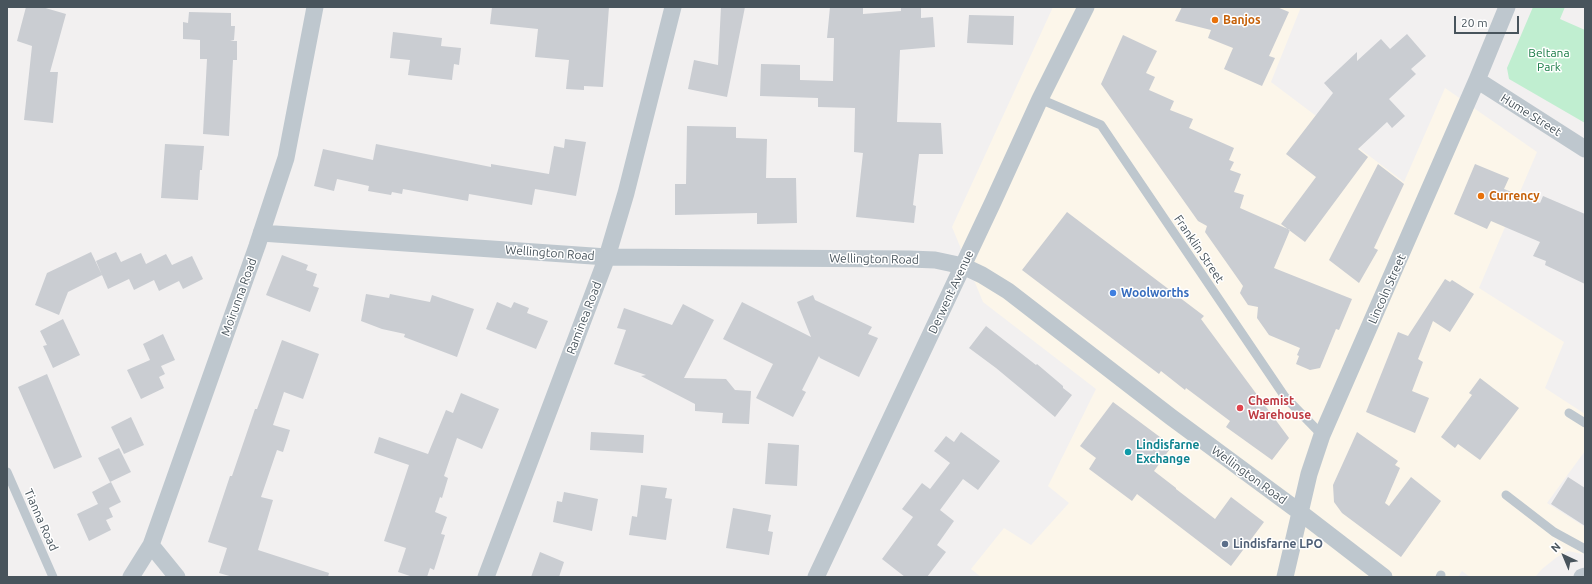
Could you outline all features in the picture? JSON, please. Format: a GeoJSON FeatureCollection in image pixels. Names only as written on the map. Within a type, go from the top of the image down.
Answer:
{"type":"FeatureCollection","features":[{"type":"Feature","properties":{"kind":"street","name":"Moirunna Road"},"geometry":{"type":"LineString","coordinates":[[131,577],[151,545],[286,158],[315,7]]}},
{"type":"Feature","properties":{"kind":"street","name":"Raminea Road"},"geometry":{"type":"LineString","coordinates":[[486,577],[607,257],[626,193],[673,7]]}},
{"type":"Feature","properties":{"kind":"street","name":"Derwent Avenue"},"geometry":{"type":"LineString","coordinates":[[816,577],[1040,99],[1086,7]]}},
{"type":"Feature","properties":{"kind":"street","name":"Lincoln Street"},"geometry":{"type":"LineString","coordinates":[[1285,577],[1309,474],[1322,435],[1508,7]]}},
{"type":"Feature","properties":{"kind":"street","name":"Hume Street"},"geometry":{"type":"LineString","coordinates":[[1477,80],[1585,149]]}},
{"type":"Feature","properties":{"kind":"street","name":"Wellington Road"},"geometry":{"type":"LineString","coordinates":[[261,233],[607,257],[910,259],[935,260],[963,266],[982,275],[1008,291],[1171,417],[1384,577]]}},
{"type":"Feature","properties":{"kind":"street"},"geometry":{"type":"LineString","coordinates":[[151,545],[177,577]]}},
{"type":"Feature","properties":{"kind":"lane","name":"Franklin Street"},"geometry":{"type":"LineString","coordinates":[[1040,99],[1101,126],[1285,397],[1322,435]]}},
{"type":"Feature","properties":{"kind":"lane"},"geometry":{"type":"LineString","coordinates":[[1569,413],[1585,423]]}},
{"type":"Feature","properties":{"kind":"lane","name":"Tianna Road"},"geometry":{"type":"LineString","coordinates":[[7,472],[53,577]]}},
{"type":"Feature","properties":{"kind":"lane"},"geometry":{"type":"LineString","coordinates":[[1506,495],[1554,532],[1585,549]]}},
{"type":"Feature","properties":{"kind":"shaded area"},"geometry":{"type":"Polygon","coordinates":[[[1053,7],[1301,7],[1271,82],[1404,182],[1445,88],[1537,152],[1479,288],[1564,342],[1545,388],[1585,414],[1585,451],[1547,503],[1585,527],[1585,552],[1582,554],[1568,551],[1557,557],[1542,569],[1535,577],[1470,577],[1462,571],[1458,577],[981,577],[971,569],[1004,528],[1031,545],[1069,503],[1048,486],[1096,389],[983,302],[952,227],[1053,7]]]}},
{"type":"Feature","properties":{"kind":"green space","name":"Beltana Park"},"geometry":{"type":"Polygon","coordinates":[[[1533,7],[1565,7],[1560,19],[1585,30],[1585,123],[1509,79],[1507,68],[1533,7]]]}},
{"type":"Feature","properties":{"kind":"building"},"geometry":{"type":"Polygon","coordinates":[[[26,7],[42,7],[66,14],[50,72],[58,72],[53,123],[24,120],[32,46],[17,41],[26,7]]]}},
{"type":"Feature","properties":{"kind":"building"},"geometry":{"type":"Polygon","coordinates":[[[492,7],[609,7],[603,87],[584,86],[584,90],[566,89],[569,60],[535,57],[538,29],[490,24],[492,7]]]}},
{"type":"Feature","properties":{"kind":"building"},"geometry":{"type":"Polygon","coordinates":[[[721,7],[745,7],[727,97],[688,89],[694,60],[718,65],[721,7]]]}},
{"type":"Feature","properties":{"kind":"building"},"geometry":{"type":"Polygon","coordinates":[[[830,7],[863,7],[863,14],[901,11],[901,7],[921,7],[921,18],[933,17],[935,47],[900,50],[897,122],[941,123],[943,154],[919,154],[913,205],[916,206],[914,223],[856,217],[863,153],[854,152],[855,108],[818,107],[818,98],[760,96],[761,64],[800,65],[800,80],[833,81],[834,38],[827,38],[830,7]]]}},
{"type":"Feature","properties":{"kind":"building"},"geometry":{"type":"Polygon","coordinates":[[[1182,7],[1277,7],[1289,12],[1269,56],[1275,58],[1262,86],[1224,69],[1233,48],[1208,38],[1211,30],[1175,21],[1182,7]]]}},
{"type":"Feature","properties":{"kind":"building"},"geometry":{"type":"Polygon","coordinates":[[[189,12],[231,13],[231,26],[235,26],[234,40],[230,41],[237,41],[237,60],[233,60],[229,136],[203,134],[207,59],[200,59],[200,40],[183,39],[183,22],[188,23],[189,12]]]}},
{"type":"Feature","properties":{"kind":"building"},"geometry":{"type":"Polygon","coordinates":[[[969,15],[1014,16],[1013,45],[967,43],[969,15]]]}},
{"type":"Feature","properties":{"kind":"building"},"geometry":{"type":"Polygon","coordinates":[[[393,32],[442,38],[441,46],[461,48],[459,65],[454,64],[452,80],[408,75],[410,60],[390,58],[393,32]]]}},
{"type":"Feature","properties":{"kind":"building"},"geometry":{"type":"Polygon","coordinates":[[[1407,34],[1426,56],[1411,69],[1416,74],[1389,99],[1405,116],[1392,128],[1387,122],[1358,149],[1368,157],[1305,242],[1281,224],[1316,177],[1286,154],[1333,93],[1324,83],[1357,52],[1357,61],[1381,39],[1390,49],[1407,34]]]}},
{"type":"Feature","properties":{"kind":"building"},"geometry":{"type":"Polygon","coordinates":[[[1123,35],[1157,51],[1146,73],[1155,77],[1149,90],[1174,101],[1170,110],[1193,119],[1189,128],[1234,148],[1229,160],[1234,162],[1230,170],[1241,174],[1234,192],[1244,195],[1240,208],[1290,230],[1274,268],[1352,299],[1339,330],[1336,329],[1320,368],[1310,370],[1296,364],[1299,356],[1297,355],[1300,348],[1269,335],[1257,318],[1258,307],[1248,305],[1240,293],[1243,286],[1205,232],[1207,226],[1198,221],[1101,84],[1123,35]]]}},
{"type":"Feature","properties":{"kind":"building"},"geometry":{"type":"Polygon","coordinates":[[[687,126],[736,127],[736,138],[767,139],[766,178],[796,178],[797,223],[757,224],[757,213],[675,215],[675,184],[686,184],[687,126]]]}},
{"type":"Feature","properties":{"kind":"building"},"geometry":{"type":"Polygon","coordinates":[[[565,139],[586,142],[576,196],[535,189],[532,205],[469,194],[468,201],[403,189],[402,194],[392,192],[391,195],[368,191],[369,186],[337,179],[334,191],[314,186],[323,149],[373,160],[376,144],[491,167],[491,164],[549,174],[554,146],[564,148],[565,139]]]}},
{"type":"Feature","properties":{"kind":"building"},"geometry":{"type":"Polygon","coordinates":[[[165,144],[204,146],[202,170],[200,170],[198,200],[161,198],[165,144]]]}},
{"type":"Feature","properties":{"kind":"building"},"geometry":{"type":"Polygon","coordinates":[[[1378,164],[1404,184],[1374,248],[1378,250],[1359,283],[1329,260],[1378,164]]]}},
{"type":"Feature","properties":{"kind":"building"},"geometry":{"type":"Polygon","coordinates":[[[1475,164],[1509,178],[1504,189],[1540,203],[1543,196],[1585,214],[1585,284],[1545,265],[1546,261],[1533,256],[1540,242],[1491,221],[1487,229],[1454,214],[1475,164]]]}},
{"type":"Feature","properties":{"kind":"building","name":"Woolworths"},"geometry":{"type":"Polygon","coordinates":[[[1067,212],[1204,316],[1201,319],[1289,438],[1272,460],[1226,427],[1230,421],[1186,388],[1185,390],[1161,371],[1159,374],[1022,270],[1067,212]]]}},
{"type":"Feature","properties":{"kind":"building"},"geometry":{"type":"Polygon","coordinates":[[[91,252],[102,275],[68,292],[59,315],[35,305],[47,273],[91,252]]]}},
{"type":"Feature","properties":{"kind":"building"},"geometry":{"type":"Polygon","coordinates":[[[116,252],[121,262],[141,253],[146,264],[166,254],[172,265],[192,256],[203,279],[183,289],[179,281],[159,291],[154,280],[134,290],[129,279],[108,289],[96,261],[116,252]]]}},
{"type":"Feature","properties":{"kind":"building"},"geometry":{"type":"Polygon","coordinates":[[[282,255],[308,265],[306,270],[317,274],[313,286],[319,288],[310,312],[266,295],[282,255]]]}},
{"type":"Feature","properties":{"kind":"building"},"geometry":{"type":"Polygon","coordinates":[[[1445,279],[1450,282],[1452,280],[1474,294],[1450,332],[1433,321],[1418,359],[1423,362],[1412,391],[1429,398],[1415,433],[1366,412],[1398,332],[1408,336],[1445,279]]]}},
{"type":"Feature","properties":{"kind":"building"},"geometry":{"type":"Polygon","coordinates":[[[366,294],[389,298],[390,294],[430,302],[432,295],[474,309],[457,357],[404,337],[405,334],[382,329],[361,321],[366,294]]]}},
{"type":"Feature","properties":{"kind":"building"},"geometry":{"type":"Polygon","coordinates":[[[813,295],[815,300],[872,327],[868,334],[878,338],[859,377],[820,358],[819,356],[802,390],[806,392],[793,417],[756,398],[773,364],[723,339],[742,302],[811,337],[797,302],[813,295]]]}},
{"type":"Feature","properties":{"kind":"building"},"geometry":{"type":"Polygon","coordinates":[[[497,302],[511,308],[514,302],[529,308],[527,313],[548,321],[536,349],[486,329],[497,302]]]}},
{"type":"Feature","properties":{"kind":"building"},"geometry":{"type":"Polygon","coordinates":[[[683,304],[714,320],[684,378],[726,379],[735,390],[751,391],[749,424],[722,423],[723,413],[695,411],[695,404],[641,376],[646,375],[614,364],[626,330],[617,328],[624,308],[672,325],[683,304]]]}},
{"type":"Feature","properties":{"kind":"building"},"geometry":{"type":"Polygon","coordinates":[[[63,319],[80,355],[53,368],[43,346],[47,345],[40,331],[63,319]]]}},
{"type":"Feature","properties":{"kind":"building"},"geometry":{"type":"Polygon","coordinates":[[[986,326],[1036,365],[1037,364],[1072,395],[1055,417],[996,368],[969,348],[986,326]]]}},
{"type":"Feature","properties":{"kind":"building"},"geometry":{"type":"Polygon","coordinates":[[[163,334],[175,360],[161,366],[165,374],[159,377],[164,388],[141,399],[127,370],[150,360],[143,344],[163,334]]]}},
{"type":"Feature","properties":{"kind":"building"},"geometry":{"type":"Polygon","coordinates":[[[282,340],[319,354],[303,399],[284,392],[273,425],[290,430],[283,452],[277,450],[261,497],[273,500],[258,550],[329,573],[328,577],[233,577],[219,573],[227,548],[208,542],[230,476],[232,476],[255,409],[257,409],[282,340]]]}},
{"type":"Feature","properties":{"kind":"building"},"geometry":{"type":"Polygon","coordinates":[[[47,374],[82,457],[54,469],[18,387],[47,374]]]}},
{"type":"Feature","properties":{"kind":"building"},"geometry":{"type":"Polygon","coordinates":[[[1480,378],[1519,408],[1480,460],[1458,444],[1455,448],[1441,437],[1472,395],[1469,393],[1480,378]]]}},
{"type":"Feature","properties":{"kind":"building"},"geometry":{"type":"Polygon","coordinates":[[[461,393],[499,409],[482,449],[457,438],[444,476],[448,478],[442,498],[440,497],[435,512],[447,517],[441,534],[445,535],[434,570],[430,568],[427,577],[413,577],[398,572],[406,548],[384,541],[409,465],[374,453],[379,437],[428,454],[446,410],[453,413],[461,393]]]}},
{"type":"Feature","properties":{"kind":"building"},"geometry":{"type":"Polygon","coordinates":[[[1113,402],[1172,446],[1154,471],[1176,489],[1215,519],[1231,497],[1264,522],[1231,566],[1137,494],[1132,501],[1089,469],[1096,458],[1080,446],[1113,402]]]}},
{"type":"Feature","properties":{"kind":"building"},"geometry":{"type":"Polygon","coordinates":[[[131,417],[144,445],[124,454],[111,427],[131,417]]]}},
{"type":"Feature","properties":{"kind":"building"},"geometry":{"type":"Polygon","coordinates":[[[591,432],[644,435],[643,453],[590,450],[591,432]]]}},
{"type":"Feature","properties":{"kind":"building"},"geometry":{"type":"Polygon","coordinates":[[[961,432],[1000,461],[978,490],[963,479],[940,510],[954,521],[937,545],[946,552],[927,577],[905,577],[882,559],[913,517],[902,509],[922,483],[930,489],[950,463],[934,451],[946,436],[954,442],[961,432]]]}},
{"type":"Feature","properties":{"kind":"building"},"geometry":{"type":"Polygon","coordinates":[[[1357,432],[1398,461],[1395,465],[1400,468],[1385,503],[1389,506],[1411,477],[1441,501],[1401,557],[1342,513],[1334,502],[1333,485],[1357,432]]]}},
{"type":"Feature","properties":{"kind":"building"},"geometry":{"type":"Polygon","coordinates":[[[768,443],[799,445],[797,486],[765,484],[768,443]]]}},
{"type":"Feature","properties":{"kind":"building"},"geometry":{"type":"Polygon","coordinates":[[[119,448],[131,472],[110,482],[98,458],[119,448]]]}},
{"type":"Feature","properties":{"kind":"building"},"geometry":{"type":"Polygon","coordinates":[[[1568,477],[1585,488],[1585,526],[1551,504],[1568,477]]]}},
{"type":"Feature","properties":{"kind":"building"},"geometry":{"type":"Polygon","coordinates":[[[111,482],[121,502],[109,508],[113,517],[106,520],[111,530],[89,541],[77,514],[98,504],[92,492],[111,482]]]}},
{"type":"Feature","properties":{"kind":"building"},"geometry":{"type":"Polygon","coordinates":[[[641,485],[667,488],[665,498],[672,499],[666,540],[629,535],[632,516],[637,517],[641,485]]]}},
{"type":"Feature","properties":{"kind":"building"},"geometry":{"type":"Polygon","coordinates":[[[564,492],[598,499],[592,531],[553,522],[557,501],[562,502],[564,492]]]}},
{"type":"Feature","properties":{"kind":"building"},"geometry":{"type":"Polygon","coordinates":[[[733,508],[771,515],[768,531],[773,532],[769,555],[726,548],[733,508]]]}},
{"type":"Feature","properties":{"kind":"building"},"geometry":{"type":"Polygon","coordinates":[[[540,552],[564,562],[559,577],[531,577],[540,552]]]}},
{"type":"Feature","properties":{"kind":"place","name":"Banjos"},"geometry":{"type":"Point","coordinates":[1215,20]}},
{"type":"Feature","properties":{"kind":"place","name":"Currency"},"geometry":{"type":"Point","coordinates":[1481,196]}},
{"type":"Feature","properties":{"kind":"place","name":"Woolworths"},"geometry":{"type":"Point","coordinates":[1113,293]}},
{"type":"Feature","properties":{"kind":"place","name":"Chemist Warehouse"},"geometry":{"type":"Point","coordinates":[1240,408]}},
{"type":"Feature","properties":{"kind":"place","name":"Lindisfarne Exchange"},"geometry":{"type":"Point","coordinates":[1128,452]}},
{"type":"Feature","properties":{"kind":"place","name":"Lindisfarne LPO"},"geometry":{"type":"Point","coordinates":[1225,544]}}]}
